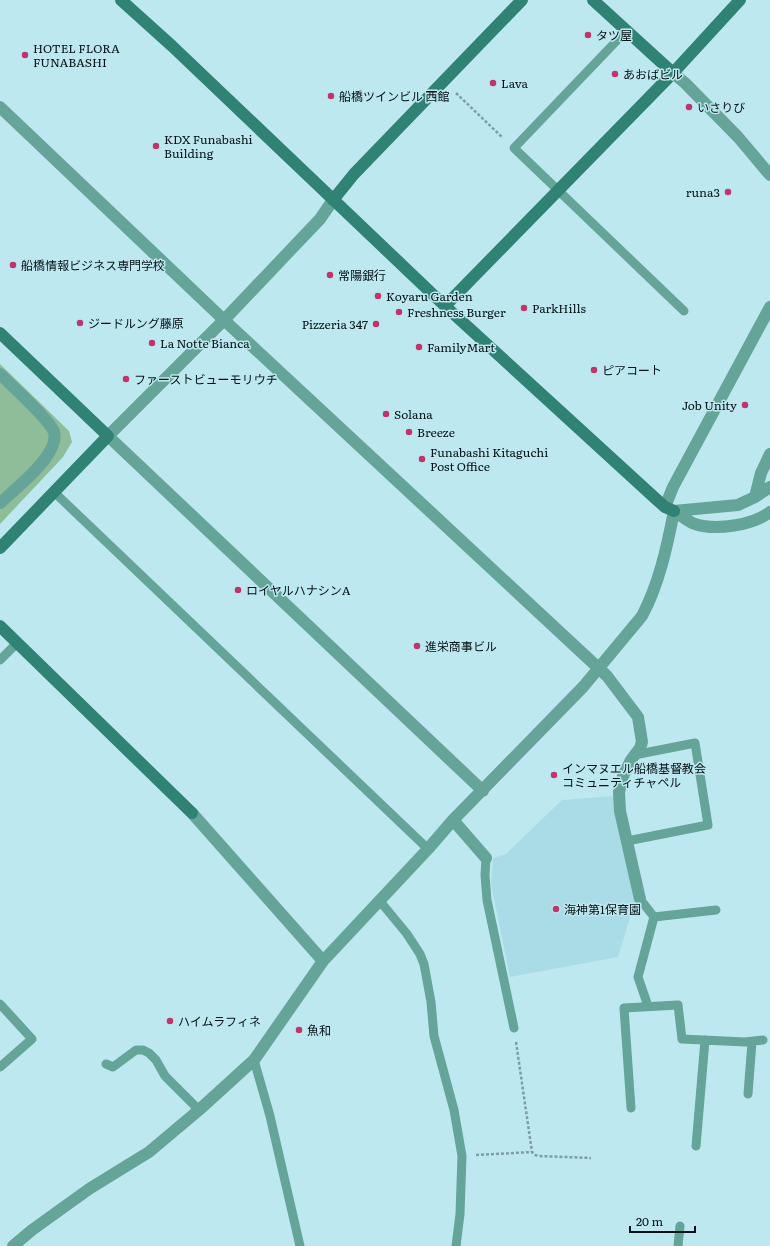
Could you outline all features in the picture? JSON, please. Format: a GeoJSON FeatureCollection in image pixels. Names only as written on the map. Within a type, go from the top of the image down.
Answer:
{"type":"FeatureCollection","features":[{"type":"Feature","properties":{"kind":"street"},"geometry":{"type":"LineString","coordinates":[[121,0],[172,46],[445,306],[669,509],[695,524],[716,527],[745,524],[765,516],[770,512]]}},
{"type":"Feature","properties":{"kind":"street"},"geometry":{"type":"LineString","coordinates":[[0,548],[108,436],[224,320],[320,219],[354,174],[522,0]]}},
{"type":"Feature","properties":{"kind":"street"},"geometry":{"type":"LineString","coordinates":[[593,0],[673,73],[685,82],[738,137],[770,175]]}},
{"type":"Feature","properties":{"kind":"street"},"geometry":{"type":"LineString","coordinates":[[445,306],[673,73],[740,0]]}},
{"type":"Feature","properties":{"kind":"street"},"geometry":{"type":"LineString","coordinates":[[0,107],[224,320],[607,676],[638,717],[642,742],[623,776],[619,792],[620,811],[640,899]]}},
{"type":"Feature","properties":{"kind":"street"},"geometry":{"type":"LineString","coordinates":[[13,1246],[32,1230],[89,1189],[149,1152],[199,1110],[254,1060],[322,961],[428,849],[453,820],[583,687],[642,616],[648,604],[667,546],[669,509],[673,487],[770,307]]}},
{"type":"Feature","properties":{"kind":"street"},"geometry":{"type":"LineString","coordinates":[[0,332],[483,791]]}},
{"type":"Feature","properties":{"kind":"street"},"geometry":{"type":"LineString","coordinates":[[0,374],[46,420],[54,432],[54,442],[44,462],[0,503]]}},
{"type":"Feature","properties":{"kind":"street"},"geometry":{"type":"LineString","coordinates":[[755,497],[761,473],[770,454]]}},
{"type":"Feature","properties":{"kind":"street"},"geometry":{"type":"LineString","coordinates":[[669,509],[738,505],[755,497],[770,486]]}},
{"type":"Feature","properties":{"kind":"street"},"geometry":{"type":"LineString","coordinates":[[0,626],[192,813],[322,961]]}},
{"type":"Feature","properties":{"kind":"street"},"geometry":{"type":"LineString","coordinates":[[453,820],[486,858]]}},
{"type":"Feature","properties":{"kind":"lane"},"geometry":{"type":"LineString","coordinates":[[626,31],[514,148],[684,311]]}},
{"type":"Feature","properties":{"kind":"lane"},"geometry":{"type":"LineString","coordinates":[[54,492],[428,849]]}},
{"type":"Feature","properties":{"kind":"lane"},"geometry":{"type":"LineString","coordinates":[[0,660],[17,643]]}},
{"type":"Feature","properties":{"kind":"lane"},"geometry":{"type":"LineString","coordinates":[[627,841],[708,825],[695,743],[634,755]]}},
{"type":"Feature","properties":{"kind":"lane"},"geometry":{"type":"LineString","coordinates":[[486,858],[488,900],[514,1028]]}},
{"type":"Feature","properties":{"kind":"lane"},"geometry":{"type":"LineString","coordinates":[[640,899],[654,917]]}},
{"type":"Feature","properties":{"kind":"lane"},"geometry":{"type":"LineString","coordinates":[[379,900],[407,934],[420,954],[424,964],[431,1002],[434,1036],[454,1110],[462,1156],[460,1214],[456,1246]]}},
{"type":"Feature","properties":{"kind":"lane"},"geometry":{"type":"LineString","coordinates":[[654,917],[716,910]]}},
{"type":"Feature","properties":{"kind":"lane"},"geometry":{"type":"LineString","coordinates":[[648,1006],[638,977],[654,917]]}},
{"type":"Feature","properties":{"kind":"lane"},"geometry":{"type":"LineString","coordinates":[[0,1004],[32,1039],[0,1067]]}},
{"type":"Feature","properties":{"kind":"lane"},"geometry":{"type":"LineString","coordinates":[[631,1108],[624,1008],[678,1005],[682,1039],[752,1042],[763,1040]]}},
{"type":"Feature","properties":{"kind":"lane"},"geometry":{"type":"LineString","coordinates":[[696,1146],[705,1040]]}},
{"type":"Feature","properties":{"kind":"lane"},"geometry":{"type":"LineString","coordinates":[[748,1094],[752,1042]]}},
{"type":"Feature","properties":{"kind":"lane"},"geometry":{"type":"LineString","coordinates":[[106,1064],[113,1067],[136,1050],[143,1050],[149,1053],[156,1060],[165,1076],[199,1110]]}},
{"type":"Feature","properties":{"kind":"lane"},"geometry":{"type":"LineString","coordinates":[[254,1060],[270,1116],[300,1246]]}},
{"type":"Feature","properties":{"kind":"lane"},"geometry":{"type":"LineString","coordinates":[[678,1246],[680,1226]]}},
{"type":"Feature","properties":{"kind":"path"},"geometry":{"type":"LineString","coordinates":[[452,89],[514,148]]}},
{"type":"Feature","properties":{"kind":"path"},"geometry":{"type":"LineString","coordinates":[[514,1028],[532,1152]]}},
{"type":"Feature","properties":{"kind":"path"},"geometry":{"type":"LineString","coordinates":[[462,1156],[532,1152],[539,1156],[591,1158]]}},
{"type":"Feature","properties":{"kind":"shaded area"},"geometry":{"type":"Polygon","coordinates":[[[615,796],[635,901],[618,957],[510,977],[491,884],[493,858],[506,854],[562,800],[615,796]]]}},
{"type":"Feature","properties":{"kind":"green space"},"geometry":{"type":"Polygon","coordinates":[[[0,364],[69,431],[72,442],[63,457],[0,524],[0,364]]]}},
{"type":"Feature","properties":{"kind":"place","name":"タツ屋"},"geometry":{"type":"Point","coordinates":[588,35]}},
{"type":"Feature","properties":{"kind":"place","name":"HOTEL FLORA FUNABASHI"},"geometry":{"type":"Point","coordinates":[25,55]}},
{"type":"Feature","properties":{"kind":"place","name":"あおばビル"},"geometry":{"type":"Point","coordinates":[615,74]}},
{"type":"Feature","properties":{"kind":"place","name":"Lava"},"geometry":{"type":"Point","coordinates":[493,83]}},
{"type":"Feature","properties":{"kind":"place","name":"船橋ツインビル 西館"},"geometry":{"type":"Point","coordinates":[331,96]}},
{"type":"Feature","properties":{"kind":"place","name":"いさりび"},"geometry":{"type":"Point","coordinates":[689,107]}},
{"type":"Feature","properties":{"kind":"place","name":"KDX Funabashi Building"},"geometry":{"type":"Point","coordinates":[156,146]}},
{"type":"Feature","properties":{"kind":"place","name":"runa3"},"geometry":{"type":"Point","coordinates":[728,192]}},
{"type":"Feature","properties":{"kind":"place","name":"船橋情報ビジネス専門学校"},"geometry":{"type":"Point","coordinates":[13,265]}},
{"type":"Feature","properties":{"kind":"place","name":"常陽銀行"},"geometry":{"type":"Point","coordinates":[330,275]}},
{"type":"Feature","properties":{"kind":"place","name":"Koyaru Garden"},"geometry":{"type":"Point","coordinates":[378,296]}},
{"type":"Feature","properties":{"kind":"place","name":"ParkHills"},"geometry":{"type":"Point","coordinates":[524,308]}},
{"type":"Feature","properties":{"kind":"place","name":"Freshness Burger"},"geometry":{"type":"Point","coordinates":[399,312]}},
{"type":"Feature","properties":{"kind":"place","name":"ジードルング藤原"},"geometry":{"type":"Point","coordinates":[80,323]}},
{"type":"Feature","properties":{"kind":"place","name":"Pizzeria 347"},"geometry":{"type":"Point","coordinates":[376,324]}},
{"type":"Feature","properties":{"kind":"place","name":"La Notte Bianca"},"geometry":{"type":"Point","coordinates":[152,343]}},
{"type":"Feature","properties":{"kind":"place","name":"FamilyMart"},"geometry":{"type":"Point","coordinates":[419,347]}},
{"type":"Feature","properties":{"kind":"place","name":"ピアコート"},"geometry":{"type":"Point","coordinates":[594,370]}},
{"type":"Feature","properties":{"kind":"place","name":"ファーストビューモリウチ"},"geometry":{"type":"Point","coordinates":[126,379]}},
{"type":"Feature","properties":{"kind":"place","name":"Job Unity"},"geometry":{"type":"Point","coordinates":[745,405]}},
{"type":"Feature","properties":{"kind":"place","name":"Solana"},"geometry":{"type":"Point","coordinates":[386,414]}},
{"type":"Feature","properties":{"kind":"place","name":"Breeze"},"geometry":{"type":"Point","coordinates":[409,432]}},
{"type":"Feature","properties":{"kind":"place","name":"Funabashi Kitaguchi Post Office"},"geometry":{"type":"Point","coordinates":[422,459]}},
{"type":"Feature","properties":{"kind":"place","name":"ロイヤルハナシンA"},"geometry":{"type":"Point","coordinates":[238,590]}},
{"type":"Feature","properties":{"kind":"place","name":"進栄商事ビル"},"geometry":{"type":"Point","coordinates":[417,646]}},
{"type":"Feature","properties":{"kind":"place","name":"インマヌエル船橋基督教会 コミュニティチャペル"},"geometry":{"type":"Point","coordinates":[554,775]}},
{"type":"Feature","properties":{"kind":"place","name":"海神第1保育園"},"geometry":{"type":"Point","coordinates":[556,909]}},
{"type":"Feature","properties":{"kind":"place","name":"ハイムラフィネ"},"geometry":{"type":"Point","coordinates":[170,1021]}},
{"type":"Feature","properties":{"kind":"place","name":"魚和"},"geometry":{"type":"Point","coordinates":[299,1030]}}]}
